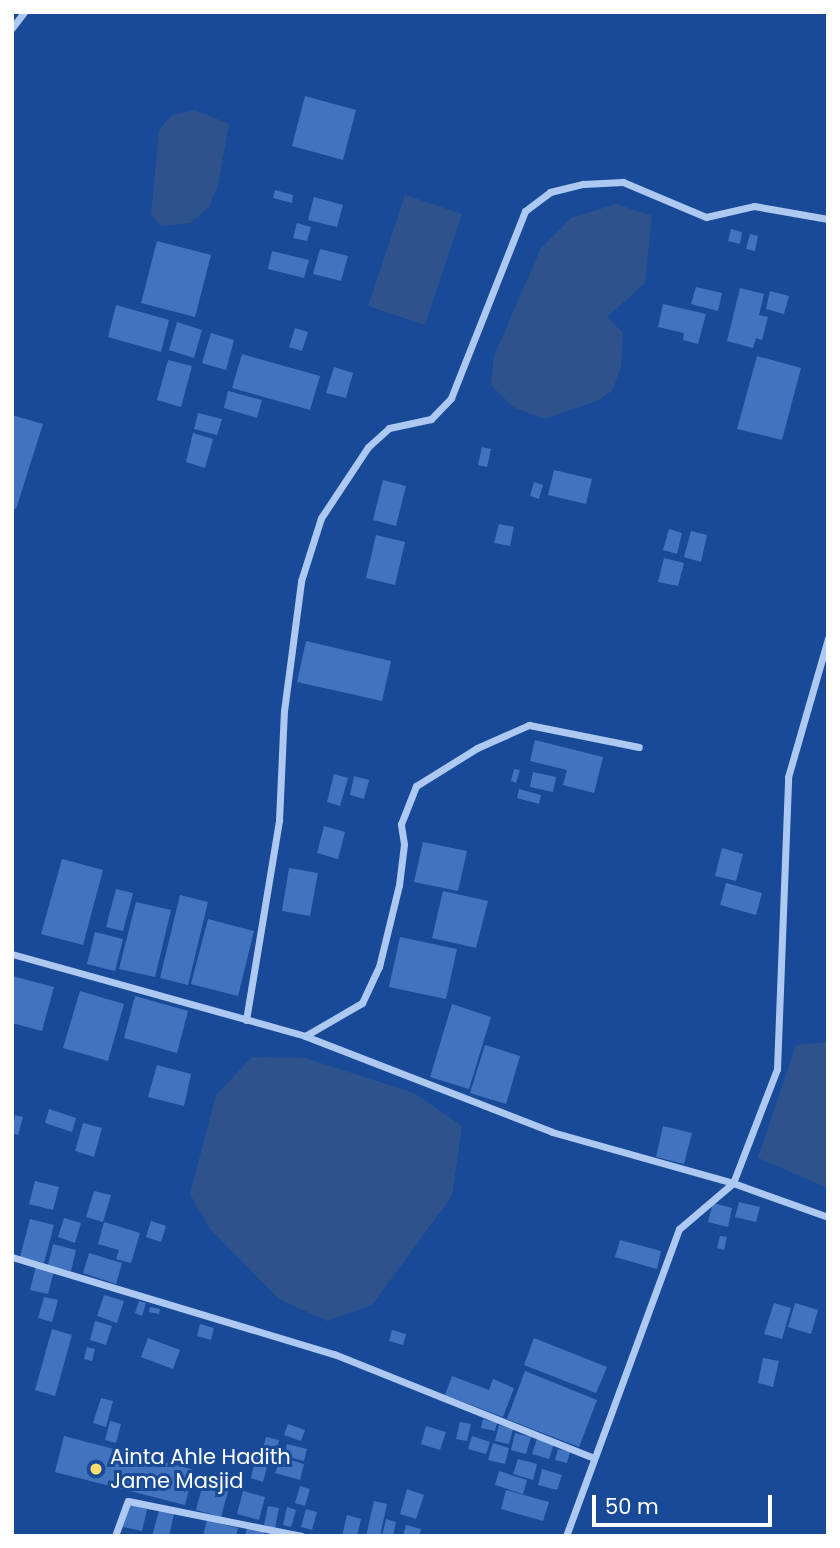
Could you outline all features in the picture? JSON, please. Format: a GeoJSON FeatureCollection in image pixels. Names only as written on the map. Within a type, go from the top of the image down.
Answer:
{"type":"FeatureCollection","features":[{"type":"Feature","properties":{"kind":"street"},"geometry":{"type":"LineString","coordinates":[[12,29],[24,12]]}},
{"type":"Feature","properties":{"kind":"street"},"geometry":{"type":"LineString","coordinates":[[246,1020],[279,820],[284,711],[301,581],[321,518],[368,447],[390,428],[431,419],[451,398],[525,211],[550,192],[583,184],[623,182],[706,216],[754,206],[828,219]]}},
{"type":"Feature","properties":{"kind":"street"},"geometry":{"type":"LineString","coordinates":[[566,1536],[679,1229],[733,1184],[777,1069],[788,777],[828,638]]}},
{"type":"Feature","properties":{"kind":"street"},"geometry":{"type":"LineString","coordinates":[[305,1037],[362,1003],[380,967],[399,885],[404,844],[401,824],[416,786],[477,748],[529,725],[639,747]]}},
{"type":"Feature","properties":{"kind":"street"},"geometry":{"type":"LineString","coordinates":[[12,954],[305,1037],[552,1132],[733,1184],[828,1217]]}},
{"type":"Feature","properties":{"kind":"street"},"geometry":{"type":"LineString","coordinates":[[12,1256],[334,1354],[594,1458]]}},
{"type":"Feature","properties":{"kind":"street"},"geometry":{"type":"LineString","coordinates":[[116,1536],[128,1501],[302,1536]]}},
{"type":"Feature","properties":{"kind":"water"},"geometry":{"type":"Polygon","coordinates":[[[195,110],[229,124],[218,185],[209,207],[190,223],[161,226],[151,215],[159,130],[172,115],[195,110]]]}},
{"type":"Feature","properties":{"kind":"water"},"geometry":{"type":"Polygon","coordinates":[[[405,195],[462,214],[425,325],[368,306],[405,195]]]}},
{"type":"Feature","properties":{"kind":"water"},"geometry":{"type":"Polygon","coordinates":[[[616,204],[652,216],[645,283],[607,317],[623,333],[621,368],[612,391],[597,401],[544,419],[513,407],[491,385],[494,356],[541,248],[571,218],[616,204]]]}},
{"type":"Feature","properties":{"kind":"water"},"geometry":{"type":"Polygon","coordinates":[[[828,1042],[828,1188],[758,1158],[796,1045],[828,1042]]]}},
{"type":"Feature","properties":{"kind":"water"},"geometry":{"type":"Polygon","coordinates":[[[252,1057],[305,1058],[414,1093],[462,1126],[452,1196],[372,1305],[327,1321],[279,1299],[209,1228],[190,1194],[216,1095],[252,1057]]]}},
{"type":"Feature","properties":{"kind":"building"},"geometry":{"type":"Polygon","coordinates":[[[305,96],[356,110],[343,160],[292,146],[305,96]]]}},
{"type":"Feature","properties":{"kind":"building"},"geometry":{"type":"Polygon","coordinates":[[[275,190],[293,195],[292,203],[273,198],[275,190]]]}},
{"type":"Feature","properties":{"kind":"building"},"geometry":{"type":"Polygon","coordinates":[[[314,197],[343,205],[337,227],[308,220],[314,197]]]}},
{"type":"Feature","properties":{"kind":"building"},"geometry":{"type":"Polygon","coordinates":[[[297,223],[311,227],[307,241],[293,238],[297,223]]]}},
{"type":"Feature","properties":{"kind":"building"},"geometry":{"type":"Polygon","coordinates":[[[731,229],[742,232],[740,244],[728,241],[731,229]]]}},
{"type":"Feature","properties":{"kind":"building"},"geometry":{"type":"Polygon","coordinates":[[[750,234],[758,236],[755,251],[746,249],[750,234]]]}},
{"type":"Feature","properties":{"kind":"building"},"geometry":{"type":"Polygon","coordinates":[[[157,241],[211,255],[195,317],[141,303],[157,241]]]}},
{"type":"Feature","properties":{"kind":"building"},"geometry":{"type":"Polygon","coordinates":[[[320,249],[348,256],[341,281],[313,274],[320,249]]]}},
{"type":"Feature","properties":{"kind":"building"},"geometry":{"type":"Polygon","coordinates":[[[272,251],[309,260],[304,278],[268,269],[272,251]]]}},
{"type":"Feature","properties":{"kind":"building"},"geometry":{"type":"Polygon","coordinates":[[[696,287],[722,293],[718,311],[691,304],[696,287]]]}},
{"type":"Feature","properties":{"kind":"building"},"geometry":{"type":"Polygon","coordinates":[[[740,288],[764,294],[759,315],[768,317],[762,340],[756,338],[753,348],[727,341],[740,288]]]}},
{"type":"Feature","properties":{"kind":"building"},"geometry":{"type":"Polygon","coordinates":[[[770,291],[789,296],[784,314],[766,309],[770,291]]]}},
{"type":"Feature","properties":{"kind":"building"},"geometry":{"type":"Polygon","coordinates":[[[663,304],[706,314],[698,344],[683,340],[684,333],[658,327],[663,304]]]}},
{"type":"Feature","properties":{"kind":"building"},"geometry":{"type":"Polygon","coordinates":[[[116,305],[169,320],[161,352],[108,337],[116,305]]]}},
{"type":"Feature","properties":{"kind":"building"},"geometry":{"type":"Polygon","coordinates":[[[177,322],[202,330],[194,358],[169,350],[177,322]]]}},
{"type":"Feature","properties":{"kind":"building"},"geometry":{"type":"Polygon","coordinates":[[[295,328],[308,332],[302,351],[289,347],[295,328]]]}},
{"type":"Feature","properties":{"kind":"building"},"geometry":{"type":"Polygon","coordinates":[[[211,333],[234,340],[226,370],[202,363],[211,333]]]}},
{"type":"Feature","properties":{"kind":"building"},"geometry":{"type":"Polygon","coordinates":[[[242,354],[320,376],[310,410],[232,388],[242,354]]]}},
{"type":"Feature","properties":{"kind":"building"},"geometry":{"type":"Polygon","coordinates":[[[757,356],[801,368],[782,440],[737,429],[757,356]]]}},
{"type":"Feature","properties":{"kind":"building"},"geometry":{"type":"Polygon","coordinates":[[[168,360],[192,366],[181,407],[157,400],[168,360]]]}},
{"type":"Feature","properties":{"kind":"building"},"geometry":{"type":"Polygon","coordinates":[[[334,367],[353,373],[346,398],[326,393],[334,367]]]}},
{"type":"Feature","properties":{"kind":"building"},"geometry":{"type":"Polygon","coordinates":[[[228,391],[262,400],[257,418],[224,408],[228,391]]]}},
{"type":"Feature","properties":{"kind":"building"},"geometry":{"type":"Polygon","coordinates":[[[198,413],[222,419],[217,435],[194,429],[198,413]]]}},
{"type":"Feature","properties":{"kind":"building"},"geometry":{"type":"Polygon","coordinates":[[[12,415],[43,424],[16,509],[12,508],[12,415]]]}},
{"type":"Feature","properties":{"kind":"building"},"geometry":{"type":"Polygon","coordinates":[[[193,433],[213,439],[205,468],[186,462],[193,433]]]}},
{"type":"Feature","properties":{"kind":"building"},"geometry":{"type":"Polygon","coordinates":[[[482,447],[491,449],[487,467],[478,465],[482,447]]]}},
{"type":"Feature","properties":{"kind":"building"},"geometry":{"type":"Polygon","coordinates":[[[554,470],[592,479],[586,504],[548,495],[554,470]]]}},
{"type":"Feature","properties":{"kind":"building"},"geometry":{"type":"Polygon","coordinates":[[[383,480],[406,486],[396,526],[373,520],[383,480]]]}},
{"type":"Feature","properties":{"kind":"building"},"geometry":{"type":"Polygon","coordinates":[[[534,482],[543,485],[539,499],[530,496],[534,482]]]}},
{"type":"Feature","properties":{"kind":"building"},"geometry":{"type":"Polygon","coordinates":[[[499,524],[514,527],[510,546],[494,543],[499,524]]]}},
{"type":"Feature","properties":{"kind":"building"},"geometry":{"type":"Polygon","coordinates":[[[669,529],[682,533],[677,554],[663,550],[669,529]]]}},
{"type":"Feature","properties":{"kind":"building"},"geometry":{"type":"Polygon","coordinates":[[[691,531],[707,535],[701,562],[684,557],[691,531]]]}},
{"type":"Feature","properties":{"kind":"building"},"geometry":{"type":"Polygon","coordinates":[[[376,535],[405,542],[395,585],[366,578],[376,535]]]}},
{"type":"Feature","properties":{"kind":"building"},"geometry":{"type":"Polygon","coordinates":[[[664,558],[684,563],[678,586],[658,582],[664,558]]]}},
{"type":"Feature","properties":{"kind":"building"},"geometry":{"type":"Polygon","coordinates":[[[306,641],[391,661],[382,701],[297,682],[306,641]]]}},
{"type":"Feature","properties":{"kind":"building"},"geometry":{"type":"Polygon","coordinates":[[[535,740],[603,757],[594,793],[563,785],[567,770],[530,761],[535,740]]]}},
{"type":"Feature","properties":{"kind":"building"},"geometry":{"type":"Polygon","coordinates":[[[514,769],[520,770],[516,783],[511,781],[514,769]]]}},
{"type":"Feature","properties":{"kind":"building"},"geometry":{"type":"Polygon","coordinates":[[[533,772],[556,777],[553,792],[530,787],[533,772]]]}},
{"type":"Feature","properties":{"kind":"building"},"geometry":{"type":"Polygon","coordinates":[[[334,774],[348,778],[340,806],[327,802],[334,774]]]}},
{"type":"Feature","properties":{"kind":"building"},"geometry":{"type":"Polygon","coordinates":[[[354,776],[369,780],[364,799],[350,795],[354,776]]]}},
{"type":"Feature","properties":{"kind":"building"},"geometry":{"type":"Polygon","coordinates":[[[519,789],[541,795],[539,804],[517,798],[519,789]]]}},
{"type":"Feature","properties":{"kind":"building"},"geometry":{"type":"Polygon","coordinates":[[[324,826],[345,832],[338,859],[317,853],[324,826]]]}},
{"type":"Feature","properties":{"kind":"building"},"geometry":{"type":"Polygon","coordinates":[[[423,842],[467,851],[458,891],[414,882],[423,842]]]}},
{"type":"Feature","properties":{"kind":"building"},"geometry":{"type":"Polygon","coordinates":[[[722,848],[743,854],[736,881],[715,876],[722,848]]]}},
{"type":"Feature","properties":{"kind":"building"},"geometry":{"type":"Polygon","coordinates":[[[62,859],[103,870],[83,945],[41,934],[62,859]]]}},
{"type":"Feature","properties":{"kind":"building"},"geometry":{"type":"Polygon","coordinates":[[[289,868],[318,873],[310,916],[282,911],[289,868]]]}},
{"type":"Feature","properties":{"kind":"building"},"geometry":{"type":"Polygon","coordinates":[[[726,883],[762,893],[756,915],[720,905],[726,883]]]}},
{"type":"Feature","properties":{"kind":"building"},"geometry":{"type":"Polygon","coordinates":[[[116,889],[133,893],[123,931],[106,927],[116,889]]]}},
{"type":"Feature","properties":{"kind":"building"},"geometry":{"type":"Polygon","coordinates":[[[443,891],[488,901],[476,948],[432,938],[443,891]]]}},
{"type":"Feature","properties":{"kind":"building"},"geometry":{"type":"Polygon","coordinates":[[[180,895],[208,902],[188,985],[160,978],[180,895]]]}},
{"type":"Feature","properties":{"kind":"building"},"geometry":{"type":"Polygon","coordinates":[[[136,902],[171,910],[155,977],[119,969],[136,902]]]}},
{"type":"Feature","properties":{"kind":"building"},"geometry":{"type":"Polygon","coordinates":[[[208,919],[254,931],[238,996],[191,984],[208,919]]]}},
{"type":"Feature","properties":{"kind":"building"},"geometry":{"type":"Polygon","coordinates":[[[95,932],[123,939],[115,971],[87,964],[95,932]]]}},
{"type":"Feature","properties":{"kind":"building"},"geometry":{"type":"Polygon","coordinates":[[[400,937],[457,949],[446,999],[389,987],[400,937]]]}},
{"type":"Feature","properties":{"kind":"building"},"geometry":{"type":"Polygon","coordinates":[[[12,976],[54,987],[42,1031],[12,1023],[12,976]]]}},
{"type":"Feature","properties":{"kind":"building"},"geometry":{"type":"Polygon","coordinates":[[[80,991],[124,1004],[108,1061],[63,1048],[80,991]]]}},
{"type":"Feature","properties":{"kind":"building"},"geometry":{"type":"Polygon","coordinates":[[[135,996],[188,1011],[177,1053],[124,1038],[135,996]]]}},
{"type":"Feature","properties":{"kind":"building"},"geometry":{"type":"Polygon","coordinates":[[[452,1004],[491,1017],[469,1089],[430,1077],[452,1004]]]}},
{"type":"Feature","properties":{"kind":"building"},"geometry":{"type":"Polygon","coordinates":[[[485,1045],[520,1056],[506,1104],[470,1093],[485,1045]]]}},
{"type":"Feature","properties":{"kind":"building"},"geometry":{"type":"Polygon","coordinates":[[[157,1065],[191,1074],[184,1106],[148,1097],[157,1065]]]}},
{"type":"Feature","properties":{"kind":"building"},"geometry":{"type":"Polygon","coordinates":[[[49,1109],[76,1118],[72,1132],[45,1123],[49,1109]]]}},
{"type":"Feature","properties":{"kind":"building"},"geometry":{"type":"Polygon","coordinates":[[[15,1115],[23,1117],[18,1135],[12,1133],[15,1115]]]}},
{"type":"Feature","properties":{"kind":"building"},"geometry":{"type":"Polygon","coordinates":[[[83,1123],[102,1128],[94,1157],[75,1151],[83,1123]]]}},
{"type":"Feature","properties":{"kind":"building"},"geometry":{"type":"Polygon","coordinates":[[[663,1126],[692,1133],[684,1164],[656,1157],[663,1126]]]}},
{"type":"Feature","properties":{"kind":"building"},"geometry":{"type":"Polygon","coordinates":[[[35,1181],[59,1187],[53,1210],[29,1204],[35,1181]]]}},
{"type":"Feature","properties":{"kind":"building"},"geometry":{"type":"Polygon","coordinates":[[[94,1191],[111,1195],[103,1222],[86,1217],[94,1191]]]}},
{"type":"Feature","properties":{"kind":"building"},"geometry":{"type":"Polygon","coordinates":[[[739,1202],[760,1207],[756,1222],[735,1217],[739,1202]]]}},
{"type":"Feature","properties":{"kind":"building"},"geometry":{"type":"Polygon","coordinates":[[[713,1203],[732,1208],[728,1227],[708,1222],[713,1203]]]}},
{"type":"Feature","properties":{"kind":"building"},"geometry":{"type":"Polygon","coordinates":[[[64,1218],[81,1223],[75,1243],[58,1237],[64,1218]]]}},
{"type":"Feature","properties":{"kind":"building"},"geometry":{"type":"Polygon","coordinates":[[[30,1219],[54,1225],[44,1263],[20,1257],[30,1219]]]}},
{"type":"Feature","properties":{"kind":"building"},"geometry":{"type":"Polygon","coordinates":[[[151,1221],[166,1226],[161,1242],[146,1237],[151,1221]]]}},
{"type":"Feature","properties":{"kind":"building"},"geometry":{"type":"Polygon","coordinates":[[[104,1222],[140,1233],[131,1263],[116,1259],[119,1250],[98,1244],[104,1222]]]}},
{"type":"Feature","properties":{"kind":"building"},"geometry":{"type":"Polygon","coordinates":[[[720,1236],[727,1237],[724,1250],[717,1248],[720,1236]]]}},
{"type":"Feature","properties":{"kind":"building"},"geometry":{"type":"Polygon","coordinates":[[[620,1240],[661,1251],[657,1269],[615,1257],[620,1240]]]}},
{"type":"Feature","properties":{"kind":"building"},"geometry":{"type":"Polygon","coordinates":[[[53,1244],[76,1250],[71,1271],[48,1265],[53,1244]]]}},
{"type":"Feature","properties":{"kind":"building"},"geometry":{"type":"Polygon","coordinates":[[[89,1253],[122,1263],[116,1284],[83,1273],[89,1253]]]}},
{"type":"Feature","properties":{"kind":"building"},"geometry":{"type":"Polygon","coordinates":[[[36,1266],[54,1271],[48,1294],[30,1290],[36,1266]]]}},
{"type":"Feature","properties":{"kind":"building"},"geometry":{"type":"Polygon","coordinates":[[[104,1295],[124,1301],[117,1323],[97,1316],[104,1295]]]}},
{"type":"Feature","properties":{"kind":"building"},"geometry":{"type":"Polygon","coordinates":[[[44,1297],[58,1300],[52,1322],[38,1318],[44,1297]]]}},
{"type":"Feature","properties":{"kind":"building"},"geometry":{"type":"Polygon","coordinates":[[[139,1301],[146,1303],[142,1316],[135,1313],[139,1301]]]}},
{"type":"Feature","properties":{"kind":"building"},"geometry":{"type":"Polygon","coordinates":[[[774,1303],[791,1308],[782,1339],[764,1334],[774,1303]]]}},
{"type":"Feature","properties":{"kind":"building"},"geometry":{"type":"Polygon","coordinates":[[[795,1303],[818,1310],[811,1334],[788,1327],[795,1303]]]}},
{"type":"Feature","properties":{"kind":"building"},"geometry":{"type":"Polygon","coordinates":[[[150,1307],[160,1309],[159,1314],[149,1312],[150,1307]]]}},
{"type":"Feature","properties":{"kind":"building"},"geometry":{"type":"Polygon","coordinates":[[[95,1321],[112,1326],[106,1345],[90,1340],[95,1321]]]}},
{"type":"Feature","properties":{"kind":"building"},"geometry":{"type":"Polygon","coordinates":[[[200,1324],[214,1328],[211,1340],[197,1336],[200,1324]]]}},
{"type":"Feature","properties":{"kind":"building"},"geometry":{"type":"Polygon","coordinates":[[[52,1329],[72,1335],[55,1396],[35,1390],[52,1329]]]}},
{"type":"Feature","properties":{"kind":"building"},"geometry":{"type":"Polygon","coordinates":[[[392,1330],[406,1334],[403,1345],[389,1341],[392,1330]]]}},
{"type":"Feature","properties":{"kind":"building"},"geometry":{"type":"Polygon","coordinates":[[[148,1338],[180,1350],[173,1369],[141,1357],[148,1338]]]}},
{"type":"Feature","properties":{"kind":"building"},"geometry":{"type":"Polygon","coordinates":[[[534,1338],[607,1367],[596,1393],[524,1365],[534,1338]]]}},
{"type":"Feature","properties":{"kind":"building"},"geometry":{"type":"Polygon","coordinates":[[[87,1347],[95,1349],[92,1361],[84,1359],[87,1347]]]}},
{"type":"Feature","properties":{"kind":"building"},"geometry":{"type":"Polygon","coordinates":[[[763,1358],[779,1361],[773,1387],[758,1383],[763,1358]]]}},
{"type":"Feature","properties":{"kind":"building"},"geometry":{"type":"Polygon","coordinates":[[[525,1371],[597,1400],[579,1447],[507,1419],[525,1371]]]}},
{"type":"Feature","properties":{"kind":"building"},"geometry":{"type":"Polygon","coordinates":[[[452,1376],[489,1390],[493,1379],[514,1388],[503,1417],[445,1395],[452,1376]]]}},
{"type":"Feature","properties":{"kind":"building"},"geometry":{"type":"Polygon","coordinates":[[[101,1398],[113,1401],[106,1427],[93,1423],[101,1398]]]}},
{"type":"Feature","properties":{"kind":"building"},"geometry":{"type":"Polygon","coordinates":[[[483,1419],[497,1423],[495,1431],[481,1428],[483,1419]]]}},
{"type":"Feature","properties":{"kind":"building"},"geometry":{"type":"Polygon","coordinates":[[[110,1421],[121,1424],[116,1443],[105,1440],[110,1421]]]}},
{"type":"Feature","properties":{"kind":"building"},"geometry":{"type":"Polygon","coordinates":[[[460,1422],[471,1424],[467,1441],[456,1439],[460,1422]]]}},
{"type":"Feature","properties":{"kind":"building"},"geometry":{"type":"Polygon","coordinates":[[[288,1424],[305,1430],[301,1441],[284,1435],[288,1424]]]}},
{"type":"Feature","properties":{"kind":"building"},"geometry":{"type":"Polygon","coordinates":[[[499,1425],[513,1429],[509,1444],[495,1441],[499,1425]]]}},
{"type":"Feature","properties":{"kind":"building"},"geometry":{"type":"Polygon","coordinates":[[[426,1426],[446,1432],[440,1450],[421,1444],[426,1426]]]}},
{"type":"Feature","properties":{"kind":"building"},"geometry":{"type":"Polygon","coordinates":[[[515,1433],[531,1437],[526,1454],[511,1450],[515,1433]]]}},
{"type":"Feature","properties":{"kind":"building"},"geometry":{"type":"Polygon","coordinates":[[[64,1436],[194,1470],[185,1505],[55,1472],[64,1436]]]}},
{"type":"Feature","properties":{"kind":"building"},"geometry":{"type":"Polygon","coordinates":[[[472,1436],[490,1442],[486,1454],[468,1449],[472,1436]]]}},
{"type":"Feature","properties":{"kind":"building"},"geometry":{"type":"Polygon","coordinates":[[[266,1437],[279,1440],[276,1452],[263,1448],[266,1437]]]}},
{"type":"Feature","properties":{"kind":"building"},"geometry":{"type":"Polygon","coordinates":[[[537,1439],[554,1444],[549,1459],[532,1454],[537,1439]]]}},
{"type":"Feature","properties":{"kind":"building"},"geometry":{"type":"Polygon","coordinates":[[[493,1443],[509,1448],[505,1464],[488,1460],[493,1443]]]}},
{"type":"Feature","properties":{"kind":"building"},"geometry":{"type":"Polygon","coordinates":[[[287,1444],[307,1449],[304,1461],[284,1456],[287,1444]]]}},
{"type":"Feature","properties":{"kind":"building"},"geometry":{"type":"Polygon","coordinates":[[[558,1449],[570,1452],[567,1463],[555,1460],[558,1449]]]}},
{"type":"Feature","properties":{"kind":"building"},"geometry":{"type":"Polygon","coordinates":[[[256,1456],[269,1459],[263,1482],[251,1478],[256,1456]]]}},
{"type":"Feature","properties":{"kind":"building"},"geometry":{"type":"Polygon","coordinates":[[[281,1457],[304,1464],[300,1480],[275,1473],[281,1457]]]}},
{"type":"Feature","properties":{"kind":"building"},"geometry":{"type":"Polygon","coordinates":[[[518,1459],[537,1464],[533,1480],[513,1474],[518,1459]]]}},
{"type":"Feature","properties":{"kind":"building"},"geometry":{"type":"Polygon","coordinates":[[[542,1469],[562,1475],[557,1490],[538,1485],[542,1469]]]}},
{"type":"Feature","properties":{"kind":"building"},"geometry":{"type":"Polygon","coordinates":[[[499,1471],[527,1480],[523,1494],[495,1485],[499,1471]]]}},
{"type":"Feature","properties":{"kind":"building"},"geometry":{"type":"Polygon","coordinates":[[[203,1484],[228,1491],[221,1517],[196,1510],[203,1484]]]}},
{"type":"Feature","properties":{"kind":"building"},"geometry":{"type":"Polygon","coordinates":[[[300,1486],[310,1489],[305,1506],[295,1503],[300,1486]]]}},
{"type":"Feature","properties":{"kind":"building"},"geometry":{"type":"Polygon","coordinates":[[[407,1489],[424,1495],[416,1519],[400,1514],[407,1489]]]}},
{"type":"Feature","properties":{"kind":"building"},"geometry":{"type":"Polygon","coordinates":[[[506,1490],[549,1502],[543,1521],[501,1509],[506,1490]]]}},
{"type":"Feature","properties":{"kind":"building"},"geometry":{"type":"Polygon","coordinates":[[[243,1491],[265,1497],[259,1520],[237,1514],[243,1491]]]}},
{"type":"Feature","properties":{"kind":"building"},"geometry":{"type":"Polygon","coordinates":[[[374,1501],[387,1504],[380,1536],[366,1536],[374,1501]]]}},
{"type":"Feature","properties":{"kind":"building"},"geometry":{"type":"Polygon","coordinates":[[[129,1504],[147,1509],[142,1531],[123,1527],[129,1504]]]}},
{"type":"Feature","properties":{"kind":"building"},"geometry":{"type":"Polygon","coordinates":[[[268,1506],[279,1508],[275,1528],[264,1525],[268,1506]]]}},
{"type":"Feature","properties":{"kind":"building"},"geometry":{"type":"Polygon","coordinates":[[[160,1507],[175,1510],[169,1536],[152,1536],[160,1507]]]}},
{"type":"Feature","properties":{"kind":"building"},"geometry":{"type":"Polygon","coordinates":[[[287,1507],[296,1510],[291,1527],[283,1525],[287,1507]]]}},
{"type":"Feature","properties":{"kind":"building"},"geometry":{"type":"Polygon","coordinates":[[[306,1509],[317,1512],[312,1530],[301,1527],[306,1509]]]}},
{"type":"Feature","properties":{"kind":"building"},"geometry":{"type":"Polygon","coordinates":[[[347,1515],[361,1519],[357,1536],[342,1536],[347,1515]]]}},
{"type":"Feature","properties":{"kind":"building"},"geometry":{"type":"Polygon","coordinates":[[[386,1519],[396,1522],[393,1536],[382,1536],[386,1519]]]}},
{"type":"Feature","properties":{"kind":"building"},"geometry":{"type":"Polygon","coordinates":[[[207,1520],[238,1528],[236,1536],[203,1536],[207,1520]]]}},
{"type":"Feature","properties":{"kind":"building"},"geometry":{"type":"Polygon","coordinates":[[[406,1525],[421,1529],[419,1536],[403,1536],[406,1525]]]}},
{"type":"Feature","properties":{"kind":"building"},"geometry":{"type":"Polygon","coordinates":[[[247,1528],[265,1532],[264,1536],[245,1536],[247,1528]]]}},
{"type":"Feature","properties":{"kind":"place","name":"Ainta Ahle Hadith Jame Masjid"},"geometry":{"type":"Point","coordinates":[96,1469]}}]}
